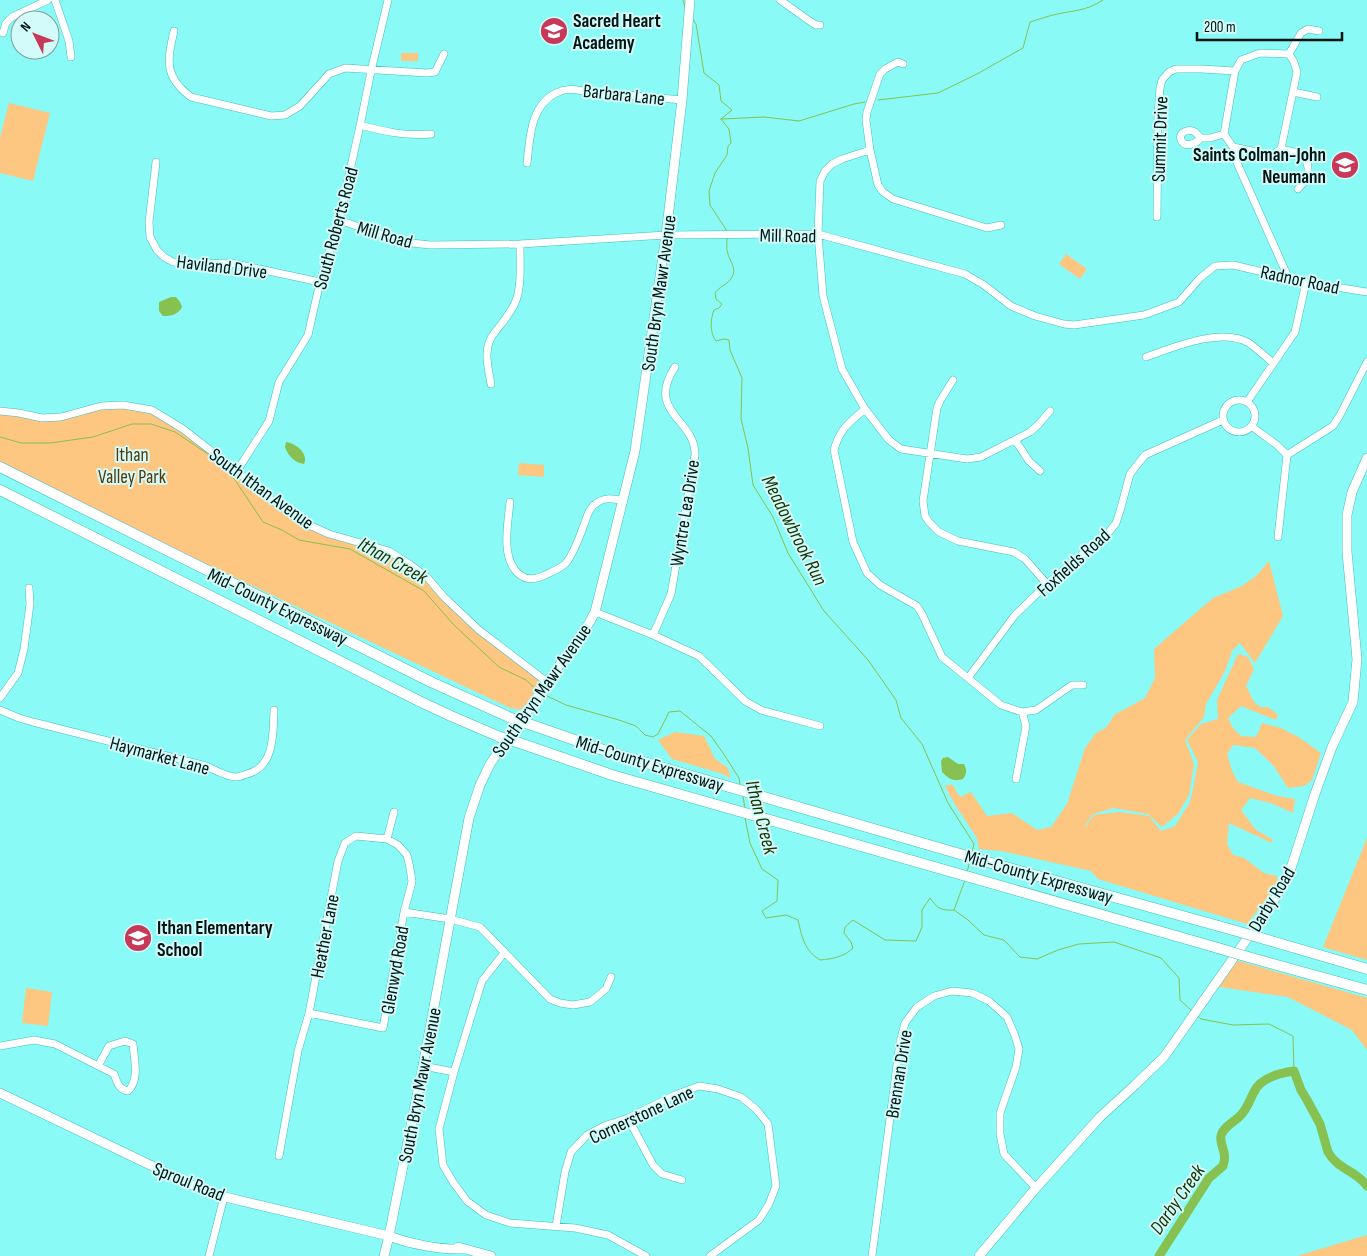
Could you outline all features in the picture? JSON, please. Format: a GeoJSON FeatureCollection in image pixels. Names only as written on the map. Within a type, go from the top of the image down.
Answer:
{"type":"FeatureCollection","features":[{"type":"Feature","properties":{"kind":"highway","name":"Mid-County Expressway"},"geometry":{"type":"LineString","coordinates":[[0,467],[431,682],[526,724],[609,752],[984,861],[1367,969]]}},
{"type":"Feature","properties":{"kind":"highway","name":"Mid-County Expressway"},"geometry":{"type":"LineString","coordinates":[[0,490],[451,716],[500,736],[612,775],[1367,990]]}},
{"type":"Feature","properties":{"kind":"main road","name":"South Bryn Mawr Avenue"},"geometry":{"type":"LineString","coordinates":[[384,1256],[423,1066],[468,818],[490,764],[589,623],[594,612],[636,451],[666,235],[682,100],[690,9]]}},
{"type":"Feature","properties":{"kind":"main road","name":"Darby Road"},"geometry":{"type":"LineString","coordinates":[[980,1256],[1036,1188],[1100,1117],[1164,1057],[1277,896],[1290,871],[1326,762],[1353,702],[1357,659],[1346,552],[1347,515],[1352,492],[1367,458]]}},
{"type":"Feature","properties":{"kind":"main road","name":"Sproul Road"},"geometry":{"type":"LineString","coordinates":[[0,1093],[194,1186],[224,1197],[389,1236],[402,1235],[453,1245],[463,1250],[491,1256]]}},
{"type":"Feature","properties":{"kind":"street"},"geometry":{"type":"LineString","coordinates":[[3,33],[6,22],[48,0]]}},
{"type":"Feature","properties":{"kind":"street"},"geometry":{"type":"LineString","coordinates":[[54,0],[69,41],[71,57]]}},
{"type":"Feature","properties":{"kind":"street","name":"South Roberts Road"},"geometry":{"type":"LineString","coordinates":[[237,471],[269,421],[279,382],[308,335],[320,282],[339,220],[388,0]]}},
{"type":"Feature","properties":{"kind":"street"},"geometry":{"type":"LineString","coordinates":[[780,0],[811,22],[820,25]]}},
{"type":"Feature","properties":{"kind":"street"},"geometry":{"type":"LineString","coordinates":[[1288,54],[1301,33],[1308,30],[1319,31]]}},
{"type":"Feature","properties":{"kind":"street"},"geometry":{"type":"LineString","coordinates":[[174,31],[168,56],[170,73],[180,89],[191,97],[271,116],[285,114],[300,106],[329,74],[344,68],[371,71],[435,72],[444,54]]}},
{"type":"Feature","properties":{"kind":"street"},"geometry":{"type":"LineString","coordinates":[[1288,54],[1260,53],[1241,60],[1235,71],[1224,134],[1233,147],[1238,165],[1288,277]]}},
{"type":"Feature","properties":{"kind":"street"},"geometry":{"type":"LineString","coordinates":[[1233,147],[1272,155],[1281,149],[1297,72],[1294,62],[1288,54]]}},
{"type":"Feature","properties":{"kind":"street"},"geometry":{"type":"LineString","coordinates":[[903,64],[898,62],[880,74],[867,112],[866,120],[870,150],[878,184],[883,192],[893,199],[987,228],[1001,225]]}},
{"type":"Feature","properties":{"kind":"street","name":"Summit Drive"},"geometry":{"type":"LineString","coordinates":[[1157,217],[1158,114],[1162,80],[1169,72],[1176,69],[1235,71]]}},
{"type":"Feature","properties":{"kind":"street","name":"Barbara Lane"},"geometry":{"type":"LineString","coordinates":[[527,163],[535,117],[541,105],[550,96],[560,91],[573,88],[583,91],[682,100]]}},
{"type":"Feature","properties":{"kind":"street"},"geometry":{"type":"LineString","coordinates":[[1293,92],[1317,97]]}},
{"type":"Feature","properties":{"kind":"street"},"geometry":{"type":"LineString","coordinates":[[360,125],[385,132],[412,135],[431,134]]}},
{"type":"Feature","properties":{"kind":"street"},"geometry":{"type":"LineString","coordinates":[[1201,138],[1210,138],[1224,134]]}},
{"type":"Feature","properties":{"kind":"street"},"geometry":{"type":"LineString","coordinates":[[1281,149],[1302,154],[1307,160],[1309,170],[1304,183],[1298,189]]}},
{"type":"Feature","properties":{"kind":"street"},"geometry":{"type":"LineString","coordinates":[[870,150],[832,164],[825,171],[820,181],[818,234],[823,296],[842,369],[865,408],[890,440],[901,449],[975,459],[989,454],[1030,432],[1050,410]]}},
{"type":"Feature","properties":{"kind":"street","name":"Haviland Drive"},"geometry":{"type":"LineString","coordinates":[[156,162],[150,214],[150,237],[157,250],[164,257],[173,262],[193,264],[231,263],[320,282]]}},
{"type":"Feature","properties":{"kind":"street","name":"Mill Road"},"geometry":{"type":"LineString","coordinates":[[339,220],[402,242],[430,245],[520,244],[666,235],[818,234],[965,274],[984,285],[1011,306],[1035,316],[1064,324],[1144,315],[1161,310],[1179,302],[1200,278],[1215,266],[1233,264]]}},
{"type":"Feature","properties":{"kind":"street"},"geometry":{"type":"LineString","coordinates":[[491,384],[486,360],[488,345],[493,334],[506,320],[516,302],[520,244]]}},
{"type":"Feature","properties":{"kind":"street","name":"Radnor Road"},"geometry":{"type":"LineString","coordinates":[[1233,264],[1306,282],[1367,292]]}},
{"type":"Feature","properties":{"kind":"street"},"geometry":{"type":"LineString","coordinates":[[1247,402],[1295,332],[1306,282]]}},
{"type":"Feature","properties":{"kind":"street"},"geometry":{"type":"LineString","coordinates":[[1146,357],[1176,346],[1224,337],[1248,343],[1274,363]]}},
{"type":"Feature","properties":{"kind":"street"},"geometry":{"type":"LineString","coordinates":[[1287,455],[1333,426],[1367,362]]}},
{"type":"Feature","properties":{"kind":"street","name":"Wyntre Lea Drive"},"geometry":{"type":"LineString","coordinates":[[653,635],[671,594],[695,455],[695,447],[682,425],[670,411],[666,397],[668,378],[675,367]]}},
{"type":"Feature","properties":{"kind":"street"},"geometry":{"type":"LineString","coordinates":[[953,380],[937,408],[929,453],[923,509],[929,522],[940,532],[958,542],[1014,552],[1025,559],[1047,584]]}},
{"type":"Feature","properties":{"kind":"street"},"geometry":{"type":"LineString","coordinates":[[1237,400],[1247,402],[1254,413],[1255,418],[1252,426],[1244,431],[1235,432],[1228,428],[1223,420],[1224,410],[1228,403],[1237,400]]}},
{"type":"Feature","properties":{"kind":"street","name":"South Ithan Avenue"},"geometry":{"type":"LineString","coordinates":[[0,411],[42,418],[61,417],[101,406],[122,405],[152,410],[183,429],[270,499],[307,524],[329,534],[389,551],[412,566],[427,577],[444,598],[542,689]]}},
{"type":"Feature","properties":{"kind":"street"},"geometry":{"type":"LineString","coordinates":[[865,408],[846,425],[837,437],[834,450],[854,542],[867,573],[880,585],[916,606],[922,614],[942,657],[1001,705],[1022,712],[1036,710],[1072,685],[1083,685]]}},
{"type":"Feature","properties":{"kind":"street","name":"Foxfields Road"},"geometry":{"type":"LineString","coordinates":[[968,678],[1015,615],[1047,584],[1109,532],[1116,522],[1120,511],[1130,474],[1145,456],[1223,420]]}},
{"type":"Feature","properties":{"kind":"street"},"geometry":{"type":"LineString","coordinates":[[1252,426],[1287,455]]}},
{"type":"Feature","properties":{"kind":"street"},"geometry":{"type":"LineString","coordinates":[[1015,440],[1029,461],[1040,471]]}},
{"type":"Feature","properties":{"kind":"street"},"geometry":{"type":"LineString","coordinates":[[1278,537],[1287,455]]}},
{"type":"Feature","properties":{"kind":"street"},"geometry":{"type":"LineString","coordinates":[[510,502],[506,540],[509,560],[517,573],[527,579],[538,579],[555,571],[566,562],[576,544],[590,510],[595,504],[611,498],[623,501]]}},
{"type":"Feature","properties":{"kind":"street"},"geometry":{"type":"LineString","coordinates":[[0,698],[18,673],[24,649],[30,604],[29,588]]}},
{"type":"Feature","properties":{"kind":"street"},"geometry":{"type":"LineString","coordinates":[[594,612],[653,635],[699,656],[745,701],[761,710],[820,726]]}},
{"type":"Feature","properties":{"kind":"street","name":"Haymarket Lane"},"geometry":{"type":"LineString","coordinates":[[0,710],[33,722],[206,766],[222,774],[235,777],[253,772],[263,763],[270,752],[274,710]]}},
{"type":"Feature","properties":{"kind":"street"},"geometry":{"type":"LineString","coordinates":[[1016,779],[1026,726],[1022,712]]}},
{"type":"Feature","properties":{"kind":"street"},"geometry":{"type":"LineString","coordinates":[[394,812],[386,839],[398,845],[407,855],[412,882],[404,912]]}},
{"type":"Feature","properties":{"kind":"street","name":"Heather Lane"},"geometry":{"type":"LineString","coordinates":[[279,1156],[298,1051],[309,1013],[338,861],[344,844],[356,836],[386,839]]}},
{"type":"Feature","properties":{"kind":"street","name":"Glenwyd Road"},"geometry":{"type":"LineString","coordinates":[[309,1013],[383,1028],[404,912],[450,919],[480,927],[550,999],[560,1003],[573,1005],[590,1002],[606,989],[611,977]]}},
{"type":"Feature","properties":{"kind":"street"},"geometry":{"type":"LineString","coordinates":[[504,953],[482,981],[454,1072],[440,1129],[443,1165],[452,1182],[467,1201],[486,1215],[510,1224],[575,1228],[608,1235],[646,1256]]}},
{"type":"Feature","properties":{"kind":"street","name":"Brennan Drive"},"geometry":{"type":"LineString","coordinates":[[872,1256],[900,1042],[905,1023],[917,1007],[934,996],[952,991],[972,993],[989,1001],[1007,1017],[1019,1049],[1016,1068],[1000,1113],[1000,1134],[1004,1154],[1036,1188]]}},
{"type":"Feature","properties":{"kind":"street"},"geometry":{"type":"LineString","coordinates":[[0,1046],[34,1040],[55,1044],[98,1066],[114,1074],[120,1087],[128,1091],[133,1086],[135,1080],[133,1044],[125,1041],[109,1046],[98,1066]]}},
{"type":"Feature","properties":{"kind":"street"},"geometry":{"type":"LineString","coordinates":[[423,1066],[454,1072]]}},
{"type":"Feature","properties":{"kind":"street","name":"Cornerstone Lane"},"geometry":{"type":"LineString","coordinates":[[556,1226],[565,1172],[571,1152],[587,1135],[699,1086],[718,1089],[741,1097],[756,1109],[768,1124],[776,1186],[758,1220],[710,1256]]}},
{"type":"Feature","properties":{"kind":"street"},"geometry":{"type":"LineString","coordinates":[[628,1118],[652,1165],[662,1174],[682,1180]]}},
{"type":"Feature","properties":{"kind":"street"},"geometry":{"type":"LineString","coordinates":[[209,1256],[224,1197]]}},
{"type":"Feature","properties":{"kind":"green space"},"geometry":{"type":"Polygon","coordinates":[[[401,53],[418,53],[418,61],[401,61],[401,53]]]}},
{"type":"Feature","properties":{"kind":"green space"},"geometry":{"type":"Polygon","coordinates":[[[9,103],[50,113],[33,181],[0,173],[0,137],[9,103]]]}},
{"type":"Feature","properties":{"kind":"green space"},"geometry":{"type":"Polygon","coordinates":[[[1066,254],[1087,269],[1080,279],[1059,264],[1066,254]]]}},
{"type":"Feature","properties":{"kind":"green space","name":"Ithan Valley Park"},"geometry":{"type":"Polygon","coordinates":[[[101,406],[152,410],[307,524],[389,551],[412,566],[459,613],[540,682],[528,702],[520,710],[508,707],[0,466],[0,411],[42,418],[101,406]]]}},
{"type":"Feature","properties":{"kind":"green space"},"geometry":{"type":"Polygon","coordinates":[[[519,463],[544,465],[544,477],[518,475],[519,463]]]}},
{"type":"Feature","properties":{"kind":"green space"},"geometry":{"type":"Polygon","coordinates":[[[1269,561],[1283,616],[1255,663],[1240,643],[1232,651],[1225,671],[1206,704],[1204,717],[1185,740],[1194,764],[1189,795],[1178,814],[1162,827],[1148,814],[1114,808],[1093,814],[1084,827],[1094,815],[1119,812],[1149,816],[1161,831],[1175,826],[1190,802],[1198,762],[1187,740],[1201,724],[1218,719],[1217,700],[1238,654],[1248,657],[1254,669],[1246,686],[1254,702],[1260,707],[1268,707],[1278,715],[1276,720],[1241,706],[1228,718],[1233,728],[1241,736],[1256,737],[1262,723],[1281,728],[1300,738],[1321,753],[1312,780],[1304,786],[1288,788],[1273,765],[1255,748],[1233,745],[1227,754],[1232,771],[1238,782],[1277,796],[1295,799],[1293,813],[1271,803],[1250,798],[1241,810],[1256,830],[1272,839],[1272,843],[1229,823],[1227,844],[1233,855],[1244,858],[1264,873],[1277,876],[1277,885],[1247,924],[1098,879],[1091,871],[1001,851],[979,849],[977,838],[945,786],[952,784],[960,797],[971,792],[987,816],[1012,813],[1037,830],[1051,827],[1067,804],[1085,748],[1096,733],[1107,727],[1114,715],[1145,698],[1155,678],[1154,649],[1213,598],[1242,586],[1256,576],[1269,561]]]}},
{"type":"Feature","properties":{"kind":"green space"},"geometry":{"type":"Polygon","coordinates":[[[675,732],[704,736],[715,759],[727,767],[731,778],[672,759],[658,740],[675,732]]]}},
{"type":"Feature","properties":{"kind":"green space"},"geometry":{"type":"Polygon","coordinates":[[[1367,838],[1367,960],[1323,947],[1367,838]]]}},
{"type":"Feature","properties":{"kind":"green space"},"geometry":{"type":"Polygon","coordinates":[[[1232,959],[1367,998],[1367,1050],[1352,1030],[1288,997],[1213,986],[1232,959]]]}},
{"type":"Feature","properties":{"kind":"green space"},"geometry":{"type":"Polygon","coordinates":[[[26,988],[52,992],[48,1026],[22,1023],[26,988]]]}},
{"type":"Feature","properties":{"kind":"green space"},"geometry":{"type":"Polygon","coordinates":[[[1367,1235],[1367,1256],[1297,1256],[1367,1235]]]}},
{"type":"Feature","properties":{"kind":"shaded area"},"geometry":{"type":"Polygon","coordinates":[[[176,297],[182,307],[174,314],[163,316],[159,311],[159,302],[176,297]]]}},
{"type":"Feature","properties":{"kind":"shaded area"},"geometry":{"type":"Polygon","coordinates":[[[286,442],[294,444],[301,450],[305,456],[304,464],[295,461],[290,456],[285,447],[286,442]]]}},
{"type":"Feature","properties":{"kind":"shaded area"},"geometry":{"type":"Polygon","coordinates":[[[948,757],[958,764],[964,764],[966,772],[963,779],[951,779],[942,772],[941,761],[943,758],[948,757]]]}},
{"type":"Feature","properties":{"kind":"waterway","name":"Meadowbrook Run"},"geometry":{"type":"LineString","coordinates":[[683,0],[685,7]]}},
{"type":"Feature","properties":{"kind":"waterway"},"geometry":{"type":"LineString","coordinates":[[878,100],[938,93],[1023,48],[1030,22],[1053,15],[1085,9],[1103,0]]}},
{"type":"Feature","properties":{"kind":"waterway","name":"Meadowbrook Run"},"geometry":{"type":"LineString","coordinates":[[692,18],[696,24],[704,73],[719,85],[721,101],[732,110],[721,119]]}},
{"type":"Feature","properties":{"kind":"waterway"},"geometry":{"type":"LineString","coordinates":[[722,119],[764,117],[799,121],[865,102]]}},
{"type":"Feature","properties":{"kind":"waterway","name":"Meadowbrook Run"},"geometry":{"type":"LineString","coordinates":[[721,119],[729,129],[731,143],[728,146],[727,155],[715,173],[709,191],[710,205],[727,231]]}},
{"type":"Feature","properties":{"kind":"waterway","name":"Meadowbrook Run"},"geometry":{"type":"LineString","coordinates":[[727,238],[727,250],[733,267],[733,273],[730,280],[715,293],[716,299],[722,304],[714,310],[711,322],[716,341],[729,340],[730,350],[742,378],[741,419],[748,448],[753,485],[773,517],[788,553],[824,611],[868,660],[896,700],[901,718],[922,744],[948,803],[974,844],[972,852]]}},
{"type":"Feature","properties":{"kind":"waterway","name":"Ithan Creek"},"geometry":{"type":"LineString","coordinates":[[0,437],[21,443],[50,443],[93,437],[132,424],[151,424],[175,432],[217,460],[235,480],[263,522],[299,540],[350,549],[424,591],[454,625],[499,667],[526,680],[537,690]]}},
{"type":"Feature","properties":{"kind":"waterway","name":"Ithan Creek"},"geometry":{"type":"LineString","coordinates":[[543,694],[566,705],[636,726],[645,735],[653,737],[658,734],[669,712],[680,711],[711,736],[739,778],[740,785]]}},
{"type":"Feature","properties":{"kind":"waterway","name":"Ithan Creek"},"geometry":{"type":"LineString","coordinates":[[743,796],[745,809]]}},
{"type":"Feature","properties":{"kind":"waterway","name":"Ithan Creek"},"geometry":{"type":"LineString","coordinates":[[745,818],[750,843],[762,869],[778,880],[777,901],[762,911],[766,918],[786,915],[798,920],[802,937],[807,947],[820,960],[838,957],[846,954],[853,948],[844,933],[845,927],[853,920],[885,940],[916,941],[922,927],[922,910],[930,898],[940,908],[954,910],[984,935],[1004,940],[1020,957],[1037,959],[1079,944],[1114,942],[1161,958],[1179,978],[1180,1000],[1192,1011]]}},
{"type":"Feature","properties":{"kind":"waterway","name":"Meadowbrook Run"},"geometry":{"type":"LineString","coordinates":[[967,872],[970,861]]}},
{"type":"Feature","properties":{"kind":"waterway","name":"Meadowbrook Run"},"geometry":{"type":"LineString","coordinates":[[954,910],[965,880]]}},
{"type":"Feature","properties":{"kind":"waterway","name":"Ithan Creek"},"geometry":{"type":"LineString","coordinates":[[1197,1015],[1201,1019],[1233,1025],[1269,1024],[1293,1036],[1294,1071]]}},
{"type":"Feature","properties":{"kind":"waterway","name":"Darby Creek"},"geometry":{"type":"LineString","coordinates":[[1159,1256],[1209,1178],[1223,1166],[1225,1157],[1221,1136],[1224,1130],[1243,1113],[1257,1087],[1277,1075],[1294,1071],[1301,1090],[1320,1124],[1328,1152],[1336,1162],[1358,1177],[1367,1186]]}},
{"type":"Feature","properties":{"kind":"place","name":"Sacred Heart Academy"},"geometry":{"type":"Point","coordinates":[554,31]}},
{"type":"Feature","properties":{"kind":"place","name":"Saints Colman-John Neumann"},"geometry":{"type":"Point","coordinates":[1345,165]}},
{"type":"Feature","properties":{"kind":"place","name":"Ithan Elementary School"},"geometry":{"type":"Point","coordinates":[138,938]}}]}
